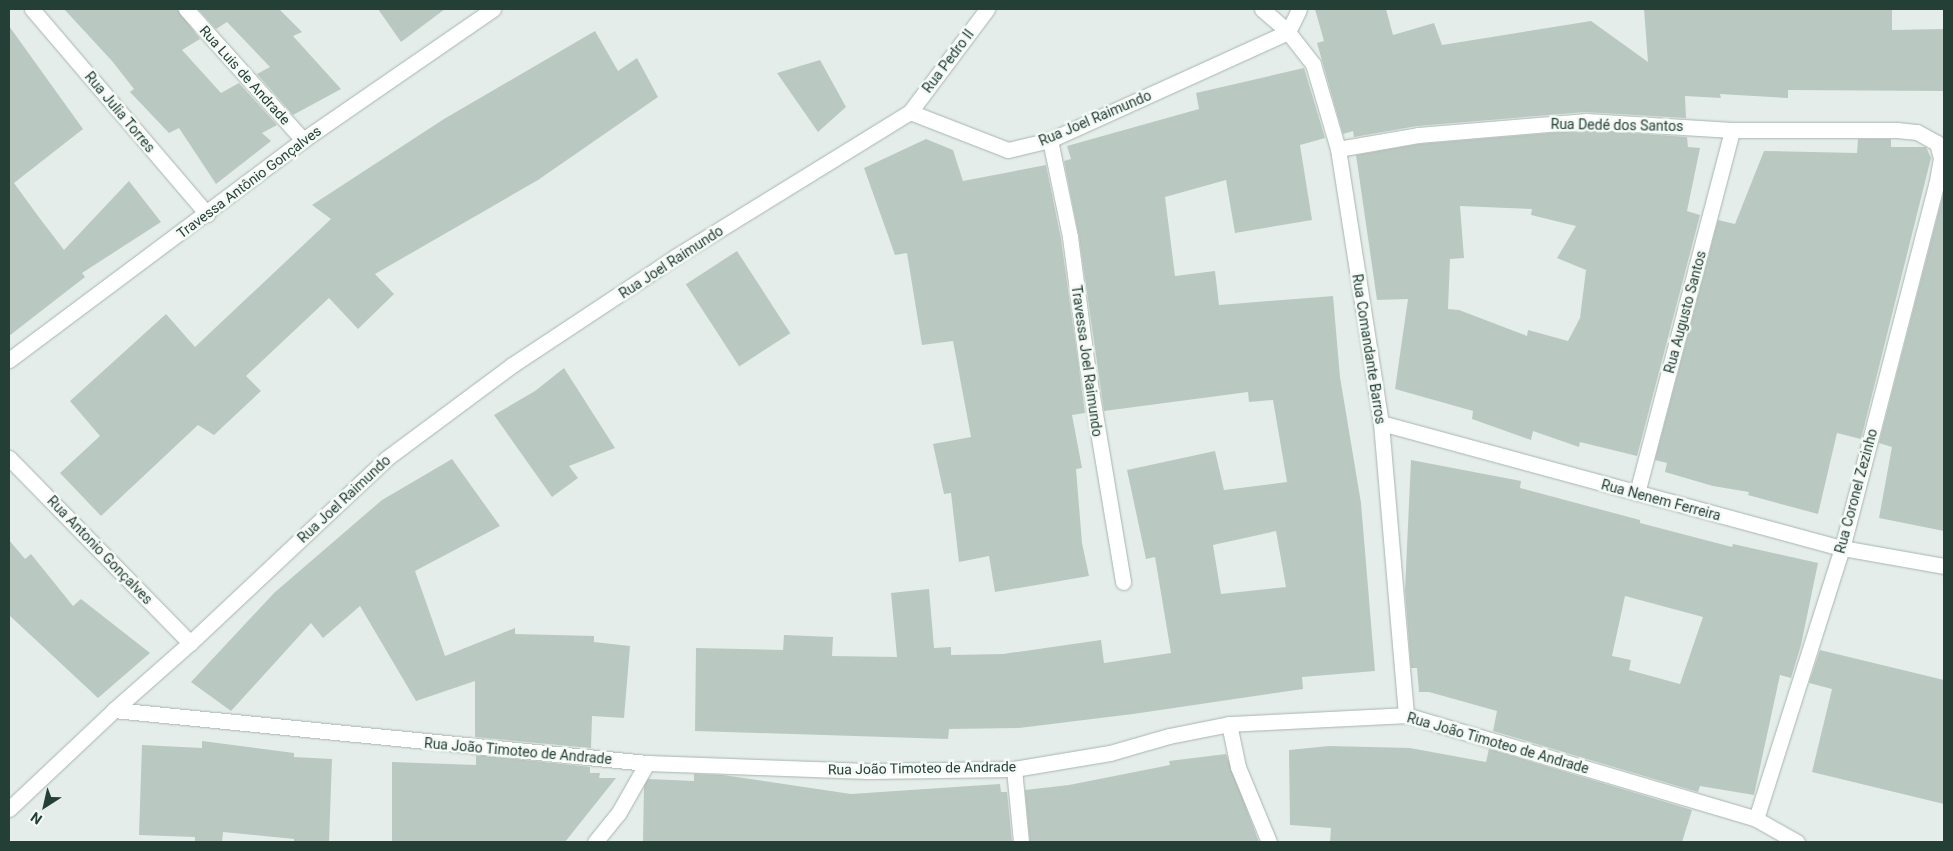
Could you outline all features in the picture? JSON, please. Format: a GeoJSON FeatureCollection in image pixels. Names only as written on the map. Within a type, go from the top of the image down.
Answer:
{"type":"FeatureCollection","features":[{"type":"Feature","properties":{"kind":"street","name":"Rua Julia Torres"},"geometry":{"type":"LineString","coordinates":[[32,9],[207,214]]}},
{"type":"Feature","properties":{"kind":"street","name":"Rua Luis de Andrade"},"geometry":{"type":"LineString","coordinates":[[186,9],[303,140]]}},
{"type":"Feature","properties":{"kind":"street","name":"Rua Comandante Barros"},"geometry":{"type":"LineString","coordinates":[[1262,9],[1288,32],[1312,64],[1338,149],[1381,423],[1406,715]]}},
{"type":"Feature","properties":{"kind":"street"},"geometry":{"type":"LineString","coordinates":[[1288,32],[1299,9]]}},
{"type":"Feature","properties":{"kind":"street","name":"Rua Pedro II"},"geometry":{"type":"LineString","coordinates":[[910,112],[985,10]]}},
{"type":"Feature","properties":{"kind":"street","name":"Travessa Antônio Gonçalves"},"geometry":{"type":"LineString","coordinates":[[9,359],[207,214],[303,140],[486,11]]}},
{"type":"Feature","properties":{"kind":"street","name":"Rua Joel Raimundo"},"geometry":{"type":"LineString","coordinates":[[9,809],[114,710],[190,643],[387,458],[512,365],[676,258],[910,112],[1008,150],[1050,140],[1288,32]]}},
{"type":"Feature","properties":{"kind":"street","name":"Rua Dedé dos Santos"},"geometry":{"type":"LineString","coordinates":[[1338,149],[1418,135],[1524,124],[1604,122],[1732,130],[1897,130],[1929,136],[1937,143],[1941,158]]}},
{"type":"Feature","properties":{"kind":"street","name":"Rua Augusto Santos"},"geometry":{"type":"LineString","coordinates":[[1637,494],[1732,130]]}},
{"type":"Feature","properties":{"kind":"street","name":"Travessa Joel Raimundo"},"geometry":{"type":"LineString","coordinates":[[1050,140],[1070,238],[1087,366],[1123,582]]}},
{"type":"Feature","properties":{"kind":"street","name":"Rua Coronel Zezinho"},"geometry":{"type":"LineString","coordinates":[[1756,818],[1842,548],[1930,210],[1941,158]]}},
{"type":"Feature","properties":{"kind":"street","name":"Rua Nenem Ferreira"},"geometry":{"type":"LineString","coordinates":[[1381,423],[1637,494],[1842,548],[1944,566]]}},
{"type":"Feature","properties":{"kind":"street","name":"Rua Antonio Gonçalves"},"geometry":{"type":"LineString","coordinates":[[9,458],[190,643]]}},
{"type":"Feature","properties":{"kind":"street","name":"Rua João Timoteo de Andrade"},"geometry":{"type":"LineString","coordinates":[[114,710],[648,763],[858,771],[1014,769],[1110,753],[1169,736],[1229,724],[1406,715],[1756,818],[1797,842]]}},
{"type":"Feature","properties":{"kind":"street"},"geometry":{"type":"LineString","coordinates":[[1229,724],[1238,767],[1269,842]]}},
{"type":"Feature","properties":{"kind":"street"},"geometry":{"type":"LineString","coordinates":[[595,842],[618,814],[648,763]]}},
{"type":"Feature","properties":{"kind":"street"},"geometry":{"type":"LineString","coordinates":[[1014,769],[1020,842]]}},
{"type":"Feature","properties":{"kind":"building"},"geometry":{"type":"Polygon","coordinates":[[[64,9],[177,9],[200,39],[182,50],[221,93],[239,83],[277,125],[262,133],[271,141],[216,184],[179,128],[169,133],[130,92],[134,89],[112,61],[64,9]]]}},
{"type":"Feature","properties":{"kind":"building"},"geometry":{"type":"Polygon","coordinates":[[[198,9],[279,9],[302,32],[293,36],[341,89],[293,115],[257,74],[270,67],[227,22],[216,29],[198,9]]]}},
{"type":"Feature","properties":{"kind":"building"},"geometry":{"type":"Polygon","coordinates":[[[378,9],[445,9],[401,42],[378,9]]]}},
{"type":"Feature","properties":{"kind":"building"},"geometry":{"type":"Polygon","coordinates":[[[1315,9],[1386,9],[1393,35],[1434,23],[1442,45],[1591,21],[1648,62],[1644,9],[1892,9],[1892,30],[1944,29],[1944,91],[1788,90],[1788,98],[1720,94],[1721,98],[1685,96],[1686,118],[1585,112],[1417,126],[1354,137],[1353,131],[1343,134],[1317,43],[1324,41],[1315,9]]]}},
{"type":"Feature","properties":{"kind":"building"},"geometry":{"type":"Polygon","coordinates":[[[9,26],[83,129],[14,183],[64,250],[129,181],[161,222],[82,273],[85,277],[9,336],[9,26]]]}},
{"type":"Feature","properties":{"kind":"building"},"geometry":{"type":"Polygon","coordinates":[[[595,31],[618,71],[637,58],[658,97],[538,180],[375,274],[394,294],[358,329],[329,298],[246,376],[261,391],[214,435],[198,425],[101,516],[60,473],[100,436],[70,401],[166,314],[195,347],[331,219],[312,205],[444,119],[595,31]]]}},
{"type":"Feature","properties":{"kind":"building"},"geometry":{"type":"Polygon","coordinates":[[[820,60],[846,107],[818,132],[777,73],[820,60]]]}},
{"type":"Feature","properties":{"kind":"building"},"geometry":{"type":"Polygon","coordinates":[[[1304,68],[1325,138],[1300,145],[1312,220],[1235,233],[1226,180],[1165,197],[1175,276],[1215,271],[1219,305],[1333,296],[1340,377],[1361,503],[1375,671],[1302,677],[1303,689],[1133,714],[1019,728],[949,729],[948,739],[695,731],[696,648],[783,650],[784,635],[833,637],[832,656],[897,657],[891,593],[929,589],[934,648],[951,647],[951,655],[1003,654],[1101,640],[1104,663],[1171,653],[1155,557],[1146,559],[1127,470],[1215,451],[1224,490],[1287,482],[1273,400],[1249,402],[1248,392],[1104,411],[1079,236],[1064,161],[1071,159],[1067,146],[1199,109],[1196,93],[1304,68]],[[1276,531],[1213,545],[1221,594],[1286,587],[1276,531]]]}},
{"type":"Feature","properties":{"kind":"building"},"geometry":{"type":"Polygon","coordinates":[[[1586,130],[1687,137],[1688,147],[1700,148],[1687,211],[1700,215],[1637,456],[1580,442],[1579,447],[1533,431],[1531,440],[1472,419],[1473,411],[1395,389],[1408,299],[1377,300],[1356,155],[1419,144],[1586,130]],[[1460,206],[1464,258],[1450,259],[1448,309],[1459,310],[1527,336],[1528,330],[1568,341],[1580,318],[1586,270],[1557,258],[1576,226],[1531,215],[1532,209],[1460,206]]]}},
{"type":"Feature","properties":{"kind":"building"},"geometry":{"type":"Polygon","coordinates":[[[926,139],[953,150],[963,181],[1046,165],[1061,239],[1085,413],[1072,415],[1082,468],[1076,469],[1082,543],[1089,576],[995,592],[989,556],[959,562],[951,493],[944,494],[933,444],[971,437],[953,341],[922,345],[907,253],[895,255],[864,168],[926,139]]]}},
{"type":"Feature","properties":{"kind":"building"},"geometry":{"type":"Polygon","coordinates":[[[1858,139],[1891,139],[1891,147],[1926,147],[1931,158],[1861,439],[1837,433],[1818,514],[1748,495],[1749,492],[1713,486],[1665,472],[1667,463],[1655,460],[1718,220],[1735,224],[1764,151],[1857,153],[1858,139]]]}},
{"type":"Feature","properties":{"kind":"building"},"geometry":{"type":"Polygon","coordinates":[[[1944,191],[1944,531],[1879,518],[1892,447],[1879,443],[1944,191]]]}},
{"type":"Feature","properties":{"kind":"building"},"geometry":{"type":"Polygon","coordinates":[[[737,251],[790,333],[739,366],[686,284],[737,251]]]}},
{"type":"Feature","properties":{"kind":"building"},"geometry":{"type":"Polygon","coordinates":[[[564,368],[615,448],[569,466],[578,478],[552,497],[494,415],[535,391],[564,368]]]}},
{"type":"Feature","properties":{"kind":"building"},"geometry":{"type":"Polygon","coordinates":[[[452,459],[500,526],[415,571],[445,656],[515,628],[515,634],[594,636],[594,642],[630,646],[624,718],[592,716],[591,748],[475,737],[475,681],[416,701],[360,606],[323,638],[311,623],[231,711],[191,682],[274,593],[382,500],[452,459]]]}},
{"type":"Feature","properties":{"kind":"building"},"geometry":{"type":"Polygon","coordinates":[[[1411,460],[1521,481],[1520,488],[1640,520],[1640,523],[1732,547],[1733,544],[1818,563],[1801,645],[1791,678],[1780,675],[1754,795],[1700,786],[1698,792],[1493,731],[1497,711],[1429,692],[1419,692],[1417,668],[1411,668],[1405,590],[1411,460]],[[1625,596],[1612,656],[1631,660],[1629,670],[1680,684],[1703,617],[1625,596]]]}},
{"type":"Feature","properties":{"kind":"building"},"geometry":{"type":"Polygon","coordinates":[[[9,540],[25,559],[31,554],[73,606],[81,599],[150,653],[98,698],[9,615],[9,540]]]}},
{"type":"Feature","properties":{"kind":"building"},"geometry":{"type":"Polygon","coordinates":[[[1820,650],[1944,680],[1944,804],[1812,772],[1832,689],[1809,683],[1820,650]]]}},
{"type":"Feature","properties":{"kind":"building"},"geometry":{"type":"Polygon","coordinates":[[[202,741],[294,753],[294,757],[332,759],[329,842],[294,842],[294,839],[223,832],[222,842],[195,842],[195,837],[139,835],[142,745],[202,748],[202,741]]]}},
{"type":"Feature","properties":{"kind":"building"},"geometry":{"type":"Polygon","coordinates":[[[1329,746],[1410,748],[1486,762],[1489,749],[1692,810],[1682,842],[1330,842],[1331,828],[1290,825],[1289,750],[1329,746]]]}},
{"type":"Feature","properties":{"kind":"building"},"geometry":{"type":"Polygon","coordinates":[[[1226,754],[1259,842],[1030,842],[1025,790],[1069,785],[1170,765],[1169,761],[1226,754]]]}},
{"type":"Feature","properties":{"kind":"building"},"geometry":{"type":"Polygon","coordinates":[[[476,755],[590,767],[590,773],[600,773],[599,778],[616,778],[565,842],[392,842],[392,762],[476,765],[476,755]]]}},
{"type":"Feature","properties":{"kind":"building"},"geometry":{"type":"Polygon","coordinates":[[[694,774],[723,775],[851,794],[1000,784],[1001,792],[1007,792],[1012,842],[643,842],[644,786],[648,779],[694,781],[694,774]]]}}]}
